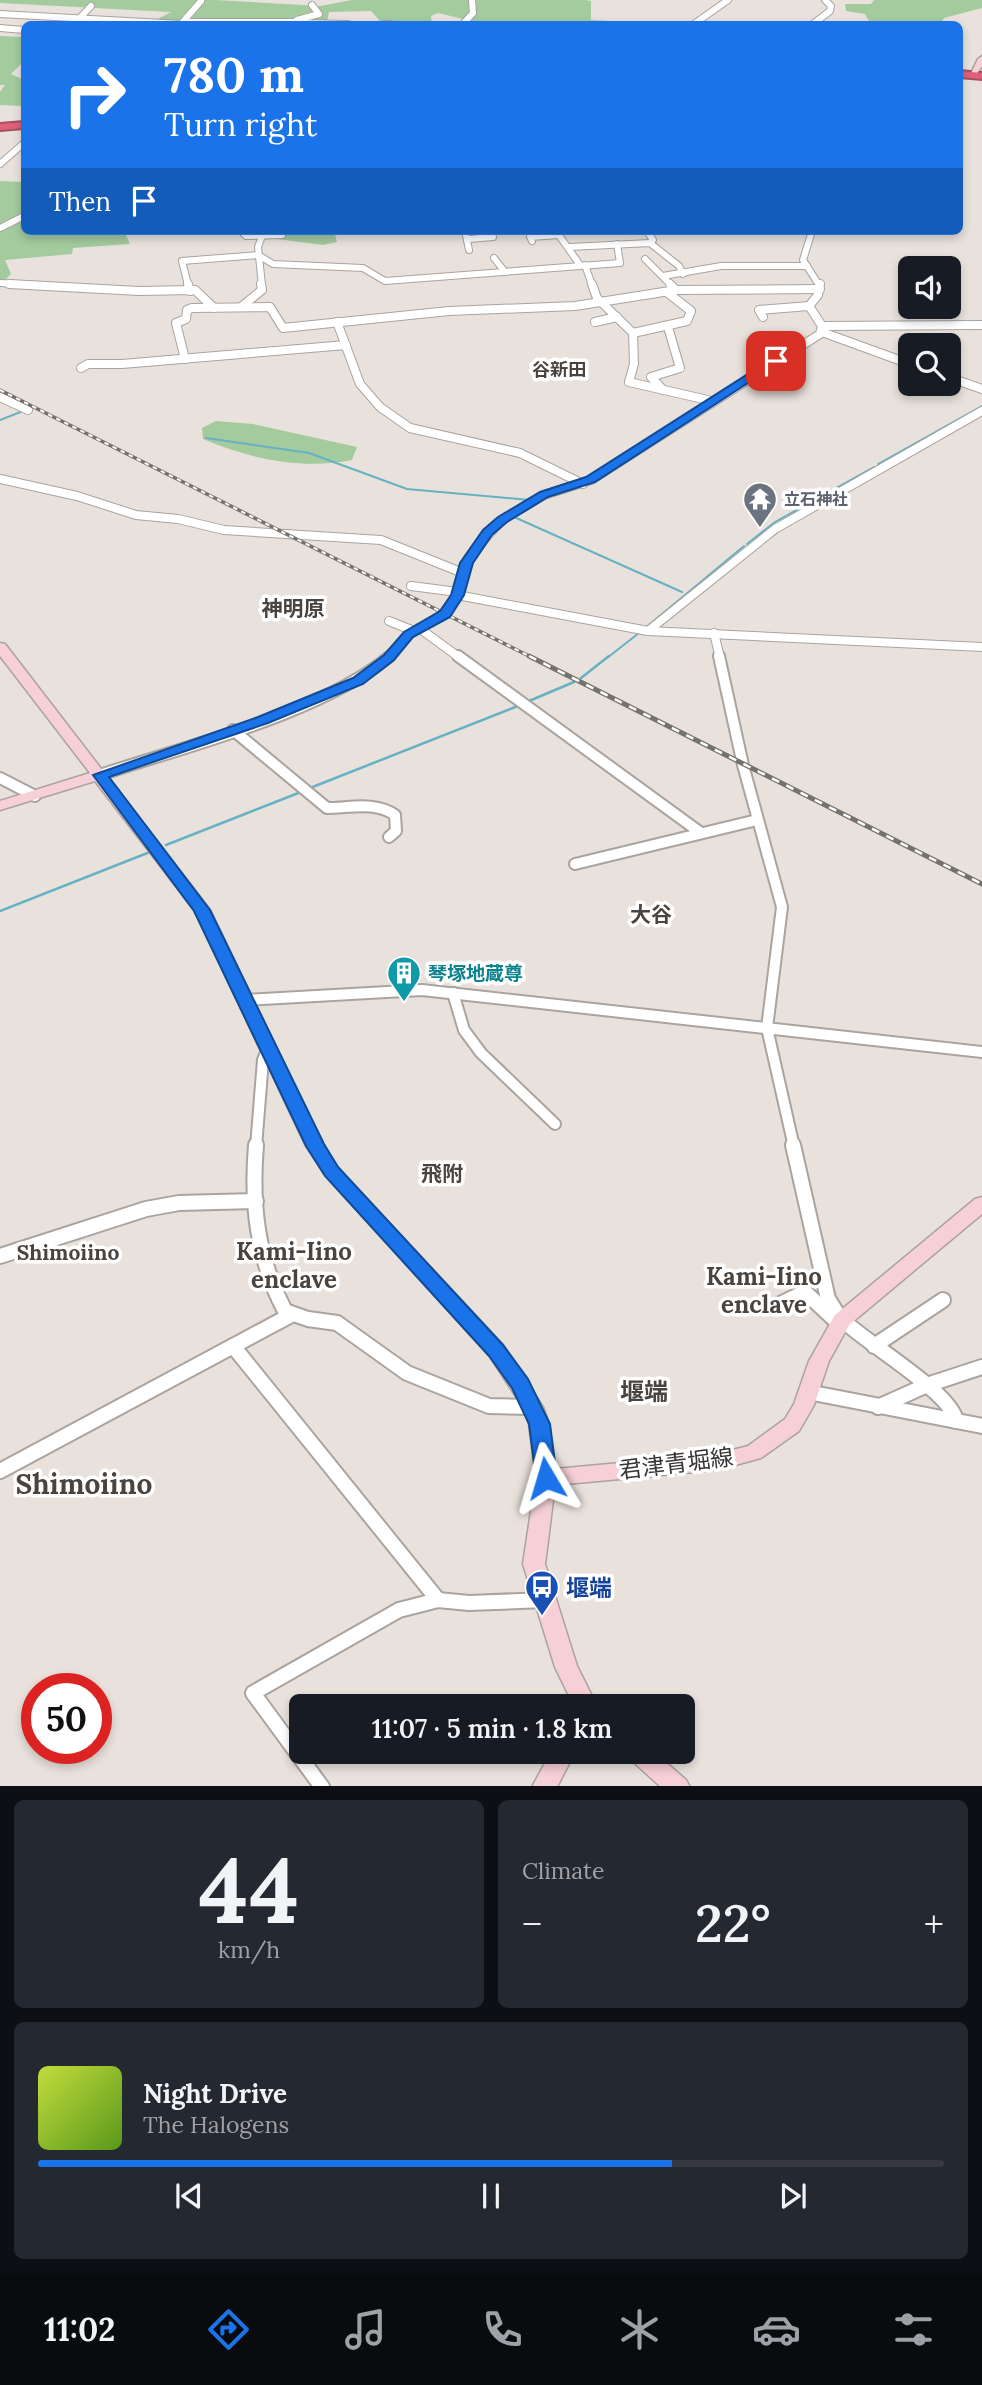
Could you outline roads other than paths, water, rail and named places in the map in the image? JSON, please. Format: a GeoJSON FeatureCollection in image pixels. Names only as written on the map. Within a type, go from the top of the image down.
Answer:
{"type":"FeatureCollection","features":[{"type":"Feature","properties":{"kind":"highway"},"geometry":{"type":"LineString","coordinates":[[0,127],[21,125]]}},
{"type":"Feature","properties":{"kind":"main road"},"geometry":{"type":"LineString","coordinates":[[977,75],[982,59]]}},
{"type":"Feature","properties":{"kind":"main road"},"geometry":{"type":"LineString","coordinates":[[0,647],[202,910],[315,1146],[332,1172],[496,1350],[533,1407],[540,1424],[546,1478],[534,1555],[566,1667],[578,1694]]}},
{"type":"Feature","properties":{"kind":"main road"},"geometry":{"type":"LineString","coordinates":[[0,806],[100,775]]}},
{"type":"Feature","properties":{"kind":"main road","name":"君津青堀線"},"geometry":{"type":"LineString","coordinates":[[546,1478],[717,1462],[739,1457],[767,1445],[792,1425],[808,1392],[818,1361],[841,1322],[982,1204]]}},
{"type":"Feature","properties":{"kind":"main road"},"geometry":{"type":"LineString","coordinates":[[545,1786],[556,1764]]}},
{"type":"Feature","properties":{"kind":"main road"},"geometry":{"type":"LineString","coordinates":[[652,1764],[677,1786]]}},
{"type":"Feature","properties":{"kind":"street"},"geometry":{"type":"LineString","coordinates":[[466,21],[473,13],[472,0]]}},
{"type":"Feature","properties":{"kind":"street"},"geometry":{"type":"LineString","coordinates":[[700,21],[728,0]]}},
{"type":"Feature","properties":{"kind":"street"},"geometry":{"type":"LineString","coordinates":[[817,21],[830,11],[831,6],[825,0]]}},
{"type":"Feature","properties":{"kind":"street"},"geometry":{"type":"LineString","coordinates":[[183,21],[201,1]]}},
{"type":"Feature","properties":{"kind":"street"},"geometry":{"type":"LineString","coordinates":[[296,21],[298,18],[319,14],[312,5]]}},
{"type":"Feature","properties":{"kind":"street"},"geometry":{"type":"LineString","coordinates":[[77,21],[92,6]]}},
{"type":"Feature","properties":{"kind":"street"},"geometry":{"type":"LineString","coordinates":[[28,16],[34,9]]}},
{"type":"Feature","properties":{"kind":"street"},"geometry":{"type":"LineString","coordinates":[[0,14],[108,21]]}},
{"type":"Feature","properties":{"kind":"street"},"geometry":{"type":"LineString","coordinates":[[0,28],[21,30]]}},
{"type":"Feature","properties":{"kind":"street"},"geometry":{"type":"LineString","coordinates":[[0,164],[21,146]]}},
{"type":"Feature","properties":{"kind":"street"},"geometry":{"type":"LineString","coordinates":[[0,228],[21,218]]}},
{"type":"Feature","properties":{"kind":"street"},"geometry":{"type":"LineString","coordinates":[[245,235],[283,236]]}},
{"type":"Feature","properties":{"kind":"street"},"geometry":{"type":"LineString","coordinates":[[467,235],[469,250]]}},
{"type":"Feature","properties":{"kind":"street"},"geometry":{"type":"LineString","coordinates":[[532,241],[530,237],[544,235]]}},
{"type":"Feature","properties":{"kind":"street"},"geometry":{"type":"LineString","coordinates":[[559,235],[582,265],[584,280],[594,294],[633,333],[634,364],[629,374],[629,382],[712,401]]}},
{"type":"Feature","properties":{"kind":"street"},"geometry":{"type":"LineString","coordinates":[[650,235],[653,240],[650,243]]}},
{"type":"Feature","properties":{"kind":"street"},"geometry":{"type":"LineString","coordinates":[[809,306],[820,289],[817,275],[807,266],[803,256],[811,235]]}},
{"type":"Feature","properties":{"kind":"street"},"geometry":{"type":"LineString","coordinates":[[240,307],[262,290],[262,267],[258,255],[262,236]]}},
{"type":"Feature","properties":{"kind":"street"},"geometry":{"type":"LineString","coordinates":[[469,239],[493,237]]}},
{"type":"Feature","properties":{"kind":"street"},"geometry":{"type":"LineString","coordinates":[[569,247],[650,243],[679,266],[683,274]]}},
{"type":"Feature","properties":{"kind":"street"},"geometry":{"type":"LineString","coordinates":[[190,290],[183,261],[258,255],[273,264],[363,268],[385,281],[622,262],[617,244]]}},
{"type":"Feature","properties":{"kind":"street"},"geometry":{"type":"LineString","coordinates":[[223,267],[224,257]]}},
{"type":"Feature","properties":{"kind":"street"},"geometry":{"type":"LineString","coordinates":[[494,258],[505,272]]}},
{"type":"Feature","properties":{"kind":"street"},"geometry":{"type":"LineString","coordinates":[[633,333],[687,321],[691,311],[677,290],[645,259]]}},
{"type":"Feature","properties":{"kind":"street"},"geometry":{"type":"LineString","coordinates":[[663,276],[736,265],[807,266]]}},
{"type":"Feature","properties":{"kind":"street"},"geometry":{"type":"LineString","coordinates":[[0,283],[139,291],[190,290],[202,294],[214,307]]}},
{"type":"Feature","properties":{"kind":"street"},"geometry":{"type":"LineString","coordinates":[[185,359],[176,323],[186,319],[187,310],[214,307],[270,307],[276,320],[288,329],[437,312],[575,306],[638,293],[677,290],[820,289]]}},
{"type":"Feature","properties":{"kind":"street"},"geometry":{"type":"LineString","coordinates":[[764,317],[759,310],[809,306]]}},
{"type":"Feature","properties":{"kind":"street"},"geometry":{"type":"LineString","coordinates":[[809,306],[822,329],[898,358]]}},
{"type":"Feature","properties":{"kind":"street"},"geometry":{"type":"LineString","coordinates":[[595,322],[617,317]]}},
{"type":"Feature","properties":{"kind":"street"},"geometry":{"type":"LineString","coordinates":[[337,322],[360,384],[368,396],[407,430],[520,453],[583,484]]}},
{"type":"Feature","properties":{"kind":"street"},"geometry":{"type":"LineString","coordinates":[[100,775],[233,730],[358,681],[389,657],[417,629],[445,614],[457,594],[463,573],[479,543],[502,520],[544,495],[583,484],[822,329],[982,325]]}},
{"type":"Feature","properties":{"kind":"street"},"geometry":{"type":"LineString","coordinates":[[663,390],[651,377],[680,369],[678,349],[668,334],[668,327]]}},
{"type":"Feature","properties":{"kind":"street"},"geometry":{"type":"LineString","coordinates":[[81,368],[88,364],[185,359],[346,345]]}},
{"type":"Feature","properties":{"kind":"street"},"geometry":{"type":"LineString","coordinates":[[961,382],[982,389]]}},
{"type":"Feature","properties":{"kind":"street"},"geometry":{"type":"LineString","coordinates":[[0,397],[28,411]]}},
{"type":"Feature","properties":{"kind":"street"},"geometry":{"type":"LineString","coordinates":[[648,631],[775,529],[982,411]]}},
{"type":"Feature","properties":{"kind":"street"},"geometry":{"type":"LineString","coordinates":[[0,479],[77,496],[135,515],[178,519],[224,530],[381,540],[463,573]]}},
{"type":"Feature","properties":{"kind":"street"},"geometry":{"type":"LineString","coordinates":[[411,586],[648,631],[881,645],[982,647]]}},
{"type":"Feature","properties":{"kind":"street"},"geometry":{"type":"LineString","coordinates":[[389,621],[417,629],[701,833]]}},
{"type":"Feature","properties":{"kind":"street"},"geometry":{"type":"LineString","coordinates":[[714,633],[757,820],[782,906],[767,1028],[828,1299],[841,1322]]}},
{"type":"Feature","properties":{"kind":"street"},"geometry":{"type":"LineString","coordinates":[[233,730],[327,808],[365,807],[391,811],[395,815],[396,831],[389,837]]}},
{"type":"Feature","properties":{"kind":"street"},"geometry":{"type":"LineString","coordinates":[[0,778],[35,796]]}},
{"type":"Feature","properties":{"kind":"street"},"geometry":{"type":"LineString","coordinates":[[575,864],[757,820]]}},
{"type":"Feature","properties":{"kind":"street"},"geometry":{"type":"LineString","coordinates":[[245,1000],[422,989],[767,1028],[871,1037],[982,1052]]}},
{"type":"Feature","properties":{"kind":"street"},"geometry":{"type":"LineString","coordinates":[[453,993],[464,1030],[481,1053],[555,1124]]}},
{"type":"Feature","properties":{"kind":"street"},"geometry":{"type":"LineString","coordinates":[[268,1048],[263,1060],[256,1200],[257,1239],[277,1300],[291,1315],[337,1323],[407,1373],[489,1406],[533,1407]]}},
{"type":"Feature","properties":{"kind":"street"},"geometry":{"type":"LineString","coordinates":[[0,1256],[146,1209],[179,1203],[256,1200]]}},
{"type":"Feature","properties":{"kind":"street"},"geometry":{"type":"LineString","coordinates":[[778,1305],[802,1292],[809,1293],[841,1322],[927,1385],[955,1414],[956,1421]]}},
{"type":"Feature","properties":{"kind":"street"},"geometry":{"type":"LineString","coordinates":[[874,1346],[943,1300]]}},
{"type":"Feature","properties":{"kind":"street"},"geometry":{"type":"LineString","coordinates":[[0,1471],[291,1315]]}},
{"type":"Feature","properties":{"kind":"street"},"geometry":{"type":"LineString","coordinates":[[233,1346],[438,1600]]}},
{"type":"Feature","properties":{"kind":"street"},"geometry":{"type":"LineString","coordinates":[[878,1407],[927,1385],[982,1367]]}},
{"type":"Feature","properties":{"kind":"street"},"geometry":{"type":"LineString","coordinates":[[808,1392],[982,1426]]}},
{"type":"Feature","properties":{"kind":"street"},"geometry":{"type":"LineString","coordinates":[[321,1786],[253,1693],[399,1611],[438,1600],[468,1603],[545,1600]]}},
{"type":"Feature","properties":{"kind":"waterway"},"geometry":{"type":"LineString","coordinates":[[878,464],[982,406]]}},
{"type":"Feature","properties":{"kind":"waterway"},"geometry":{"type":"LineString","coordinates":[[0,420],[23,411]]}},
{"type":"Feature","properties":{"kind":"waterway"},"geometry":{"type":"LineString","coordinates":[[206,438],[309,453],[407,489],[529,500]]}},
{"type":"Feature","properties":{"kind":"waterway"},"geometry":{"type":"LineString","coordinates":[[747,544],[775,522],[874,467]]}},
{"type":"Feature","properties":{"kind":"waterway"},"geometry":{"type":"LineString","coordinates":[[514,517],[682,592]]}},
{"type":"Feature","properties":{"kind":"waterway"},"geometry":{"type":"LineString","coordinates":[[644,629],[744,546]]}},
{"type":"Feature","properties":{"kind":"waterway"},"geometry":{"type":"LineString","coordinates":[[607,658],[639,633]]}},
{"type":"Feature","properties":{"kind":"waterway"},"geometry":{"type":"LineString","coordinates":[[581,678],[609,656]]}},
{"type":"Feature","properties":{"kind":"waterway"},"geometry":{"type":"LineString","coordinates":[[529,701],[574,682]]}},
{"type":"Feature","properties":{"kind":"waterway"},"geometry":{"type":"LineString","coordinates":[[310,788],[518,706]]}},
{"type":"Feature","properties":{"kind":"waterway"},"geometry":{"type":"LineString","coordinates":[[166,845],[301,792]]}},
{"type":"Feature","properties":{"kind":"waterway"},"geometry":{"type":"LineString","coordinates":[[0,911],[150,852]]}},
{"type":"Feature","properties":{"kind":"railway"},"geometry":{"type":"LineString","coordinates":[[0,390],[533,658]]}},
{"type":"Feature","properties":{"kind":"railway"},"geometry":{"type":"LineString","coordinates":[[529,656],[982,884]]}},
{"type":"Feature","properties":{"kind":"place","name":"立石神社"},"geometry":{"type":"Point","coordinates":[760,529]}},
{"type":"Feature","properties":{"kind":"place","name":"琴塚地蔵尊"},"geometry":{"type":"Point","coordinates":[404,1003]}},
{"type":"Feature","properties":{"kind":"place","name":"堰端"},"geometry":{"type":"Point","coordinates":[542,1617]}},
{"type":"Feature","properties":{"kind":"district","name":"谷新田"},"geometry":{"type":"Point","coordinates":[559,369]}},
{"type":"Feature","properties":{"kind":"district","name":"神明原"},"geometry":{"type":"Point","coordinates":[293,608]}},
{"type":"Feature","properties":{"kind":"district","name":"大谷"},"geometry":{"type":"Point","coordinates":[651,914]}},
{"type":"Feature","properties":{"kind":"district","name":"飛附"},"geometry":{"type":"Point","coordinates":[442,1173]}},
{"type":"Feature","properties":{"kind":"district","name":"Shimoiino"},"geometry":{"type":"Point","coordinates":[68,1252]}},
{"type":"Feature","properties":{"kind":"district","name":"Kami-Iino enclave"},"geometry":{"type":"Point","coordinates":[294,1265]}},
{"type":"Feature","properties":{"kind":"district","name":"Kami-Iino enclave"},"geometry":{"type":"Point","coordinates":[764,1290]}},
{"type":"Feature","properties":{"kind":"district","name":"堰端"},"geometry":{"type":"Point","coordinates":[644,1391]}},
{"type":"Feature","properties":{"kind":"district","name":"Shimoiino"},"geometry":{"type":"Point","coordinates":[84,1484]}}]}
